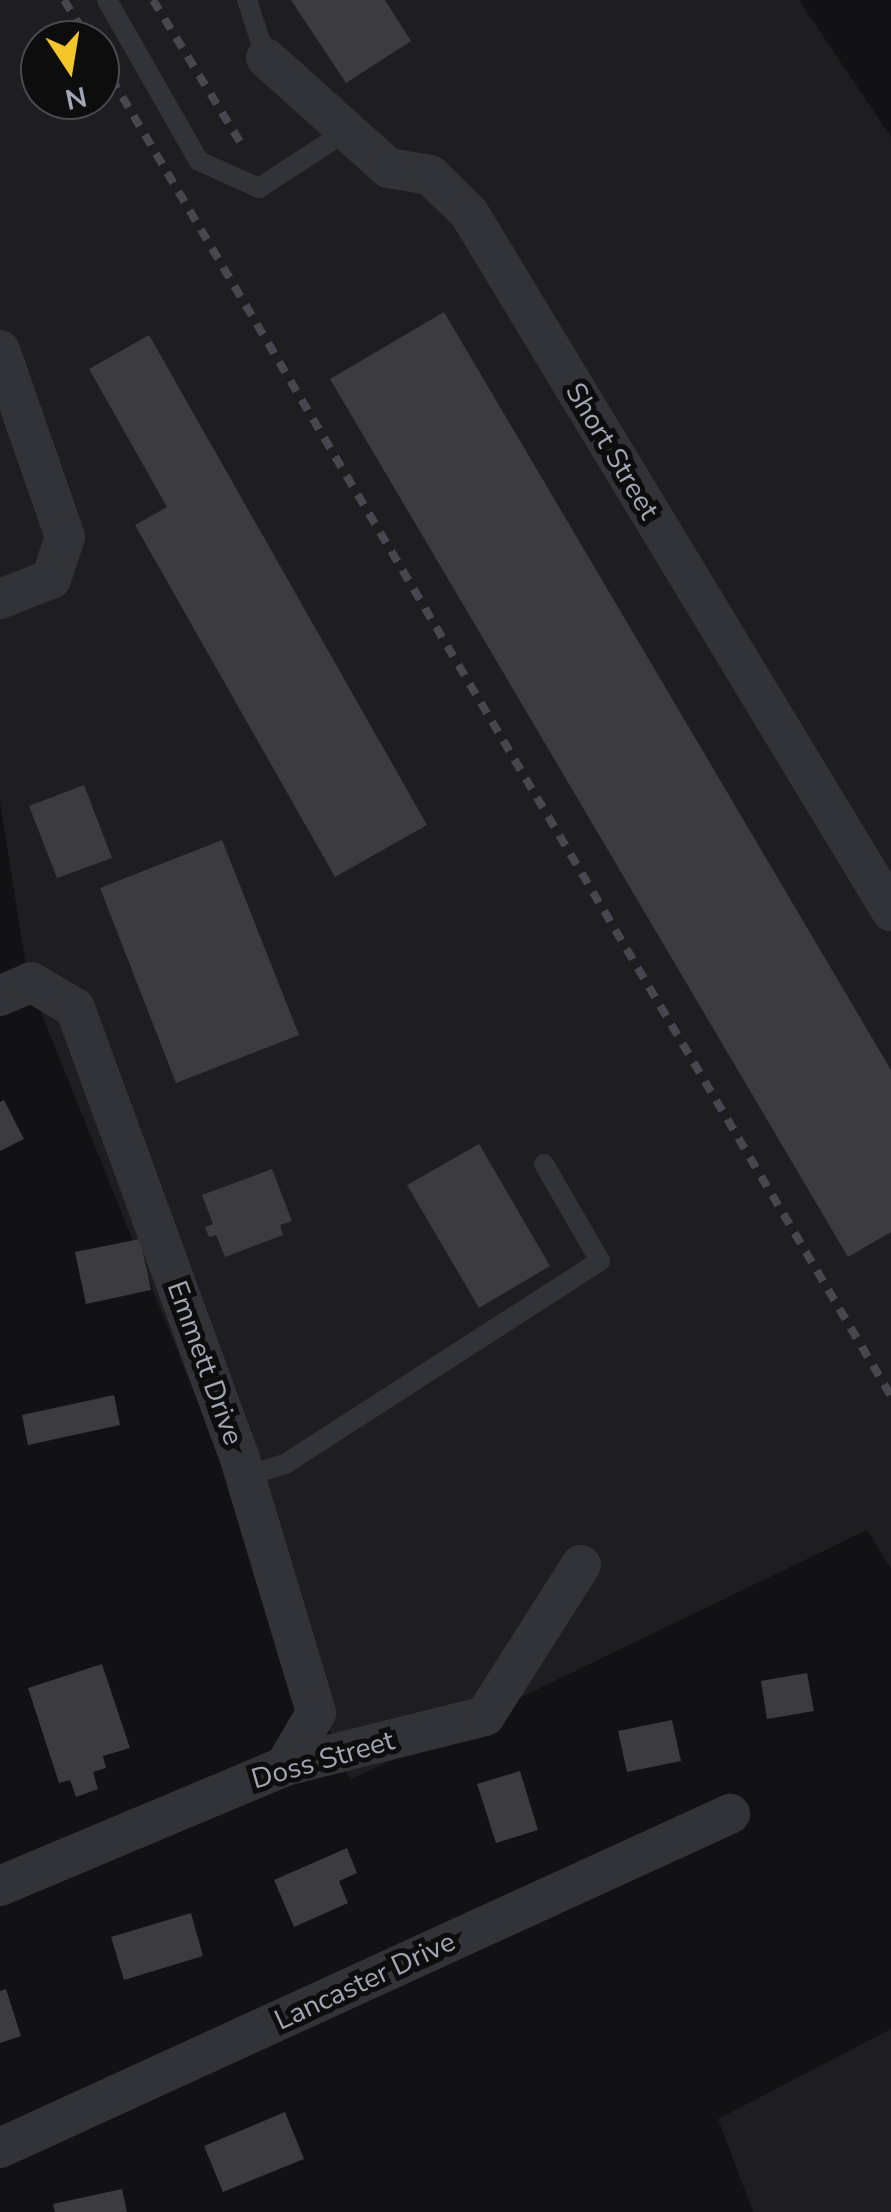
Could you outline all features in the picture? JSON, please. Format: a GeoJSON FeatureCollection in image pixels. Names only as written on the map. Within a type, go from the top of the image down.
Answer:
{"type":"FeatureCollection","features":[{"type":"Feature","properties":{"kind":"street","name":"Short Street"},"geometry":{"type":"LineString","coordinates":[[266,58],[388,168],[430,175],[469,213],[891,911]]}},
{"type":"Feature","properties":{"kind":"street"},"geometry":{"type":"LineString","coordinates":[[0,350],[65,536],[51,579],[0,599]]}},
{"type":"Feature","properties":{"kind":"street","name":"Emmett Drive"},"geometry":{"type":"LineString","coordinates":[[16,989],[76,1008],[245,1476],[316,1713],[285,1766]]}},
{"type":"Feature","properties":{"kind":"street","name":"Doss Street"},"geometry":{"type":"LineString","coordinates":[[0,1886],[285,1766],[484,1716],[581,1565]]}},
{"type":"Feature","properties":{"kind":"street","name":"Lancaster Drive"},"geometry":{"type":"LineString","coordinates":[[0,2148],[730,1814]]}},
{"type":"Feature","properties":{"kind":"lane"},"geometry":{"type":"LineString","coordinates":[[107,0],[200,161],[259,188],[344,132]]}},
{"type":"Feature","properties":{"kind":"lane"},"geometry":{"type":"LineString","coordinates":[[247,0],[266,58]]}},
{"type":"Feature","properties":{"kind":"lane"},"geometry":{"type":"LineString","coordinates":[[245,1476],[285,1464],[600,1261],[544,1164]]}},
{"type":"Feature","properties":{"kind":"shaded area"},"geometry":{"type":"Polygon","coordinates":[[[0,0],[799,0],[891,137],[891,1569],[867,1530],[350,1780],[28,980],[0,802],[0,0]]]}},
{"type":"Feature","properties":{"kind":"shaded area"},"geometry":{"type":"Polygon","coordinates":[[[891,2029],[891,2212],[753,2212],[718,2119],[891,2029]]]}},
{"type":"Feature","properties":{"kind":"building"},"geometry":{"type":"Polygon","coordinates":[[[291,0],[385,0],[411,41],[346,83],[291,0]]]}},
{"type":"Feature","properties":{"kind":"building"},"geometry":{"type":"Polygon","coordinates":[[[444,312],[891,1070],[891,1232],[848,1257],[330,379],[444,312]]]}},
{"type":"Feature","properties":{"kind":"building"},"geometry":{"type":"Polygon","coordinates":[[[149,335],[427,825],[335,877],[135,525],[167,507],[89,369],[149,335]]]}},
{"type":"Feature","properties":{"kind":"building"},"geometry":{"type":"Polygon","coordinates":[[[84,785],[112,858],[57,878],[29,806],[84,785]]]}},
{"type":"Feature","properties":{"kind":"building"},"geometry":{"type":"Polygon","coordinates":[[[222,840],[299,1035],[176,1083],[100,888],[222,840]]]}},
{"type":"Feature","properties":{"kind":"building"},"geometry":{"type":"Polygon","coordinates":[[[4,1100],[24,1139],[0,1151],[0,1102],[4,1100]]]}},
{"type":"Feature","properties":{"kind":"building"},"geometry":{"type":"Polygon","coordinates":[[[479,1144],[550,1266],[479,1308],[407,1185],[479,1144]]]}},
{"type":"Feature","properties":{"kind":"building"},"geometry":{"type":"Polygon","coordinates":[[[272,1169],[292,1221],[280,1225],[283,1235],[225,1257],[216,1235],[209,1237],[205,1227],[213,1224],[202,1195],[272,1169]]]}},
{"type":"Feature","properties":{"kind":"building"},"geometry":{"type":"Polygon","coordinates":[[[140,1239],[151,1290],[86,1304],[75,1252],[140,1239]]]}},
{"type":"Feature","properties":{"kind":"building"},"geometry":{"type":"Polygon","coordinates":[[[114,1395],[120,1425],[28,1445],[22,1415],[114,1395]]]}},
{"type":"Feature","properties":{"kind":"building"},"geometry":{"type":"Polygon","coordinates":[[[102,1664],[130,1748],[103,1756],[106,1768],[93,1772],[98,1789],[76,1797],[70,1780],[59,1783],[28,1688],[102,1664]]]}},
{"type":"Feature","properties":{"kind":"building"},"geometry":{"type":"Polygon","coordinates":[[[807,1673],[814,1711],[767,1719],[761,1681],[807,1673]]]}},
{"type":"Feature","properties":{"kind":"building"},"geometry":{"type":"Polygon","coordinates":[[[672,1720],[681,1761],[627,1772],[618,1731],[672,1720]]]}},
{"type":"Feature","properties":{"kind":"building"},"geometry":{"type":"Polygon","coordinates":[[[520,1771],[538,1830],[496,1843],[477,1784],[520,1771]]]}},
{"type":"Feature","properties":{"kind":"building"},"geometry":{"type":"Polygon","coordinates":[[[347,1848],[357,1873],[339,1881],[348,1903],[294,1927],[274,1880],[347,1848]]]}},
{"type":"Feature","properties":{"kind":"building"},"geometry":{"type":"Polygon","coordinates":[[[191,1913],[203,1956],[124,1980],[111,1937],[191,1913]]]}},
{"type":"Feature","properties":{"kind":"building"},"geometry":{"type":"Polygon","coordinates":[[[6,1989],[21,2036],[0,2043],[0,1991],[6,1989]]]}},
{"type":"Feature","properties":{"kind":"building"},"geometry":{"type":"Polygon","coordinates":[[[285,2112],[304,2159],[223,2192],[204,2146],[285,2112]]]}},
{"type":"Feature","properties":{"kind":"building"},"geometry":{"type":"Polygon","coordinates":[[[122,2189],[127,2212],[55,2212],[53,2204],[122,2189]]]}},
{"type":"Feature","properties":{"kind":"railway"},"geometry":{"type":"LineString","coordinates":[[64,0],[76,20]]}},
{"type":"Feature","properties":{"kind":"railway"},"geometry":{"type":"LineString","coordinates":[[153,0],[243,147]]}},
{"type":"Feature","properties":{"kind":"railway"},"geometry":{"type":"LineString","coordinates":[[120,93],[891,1396]]}}]}
